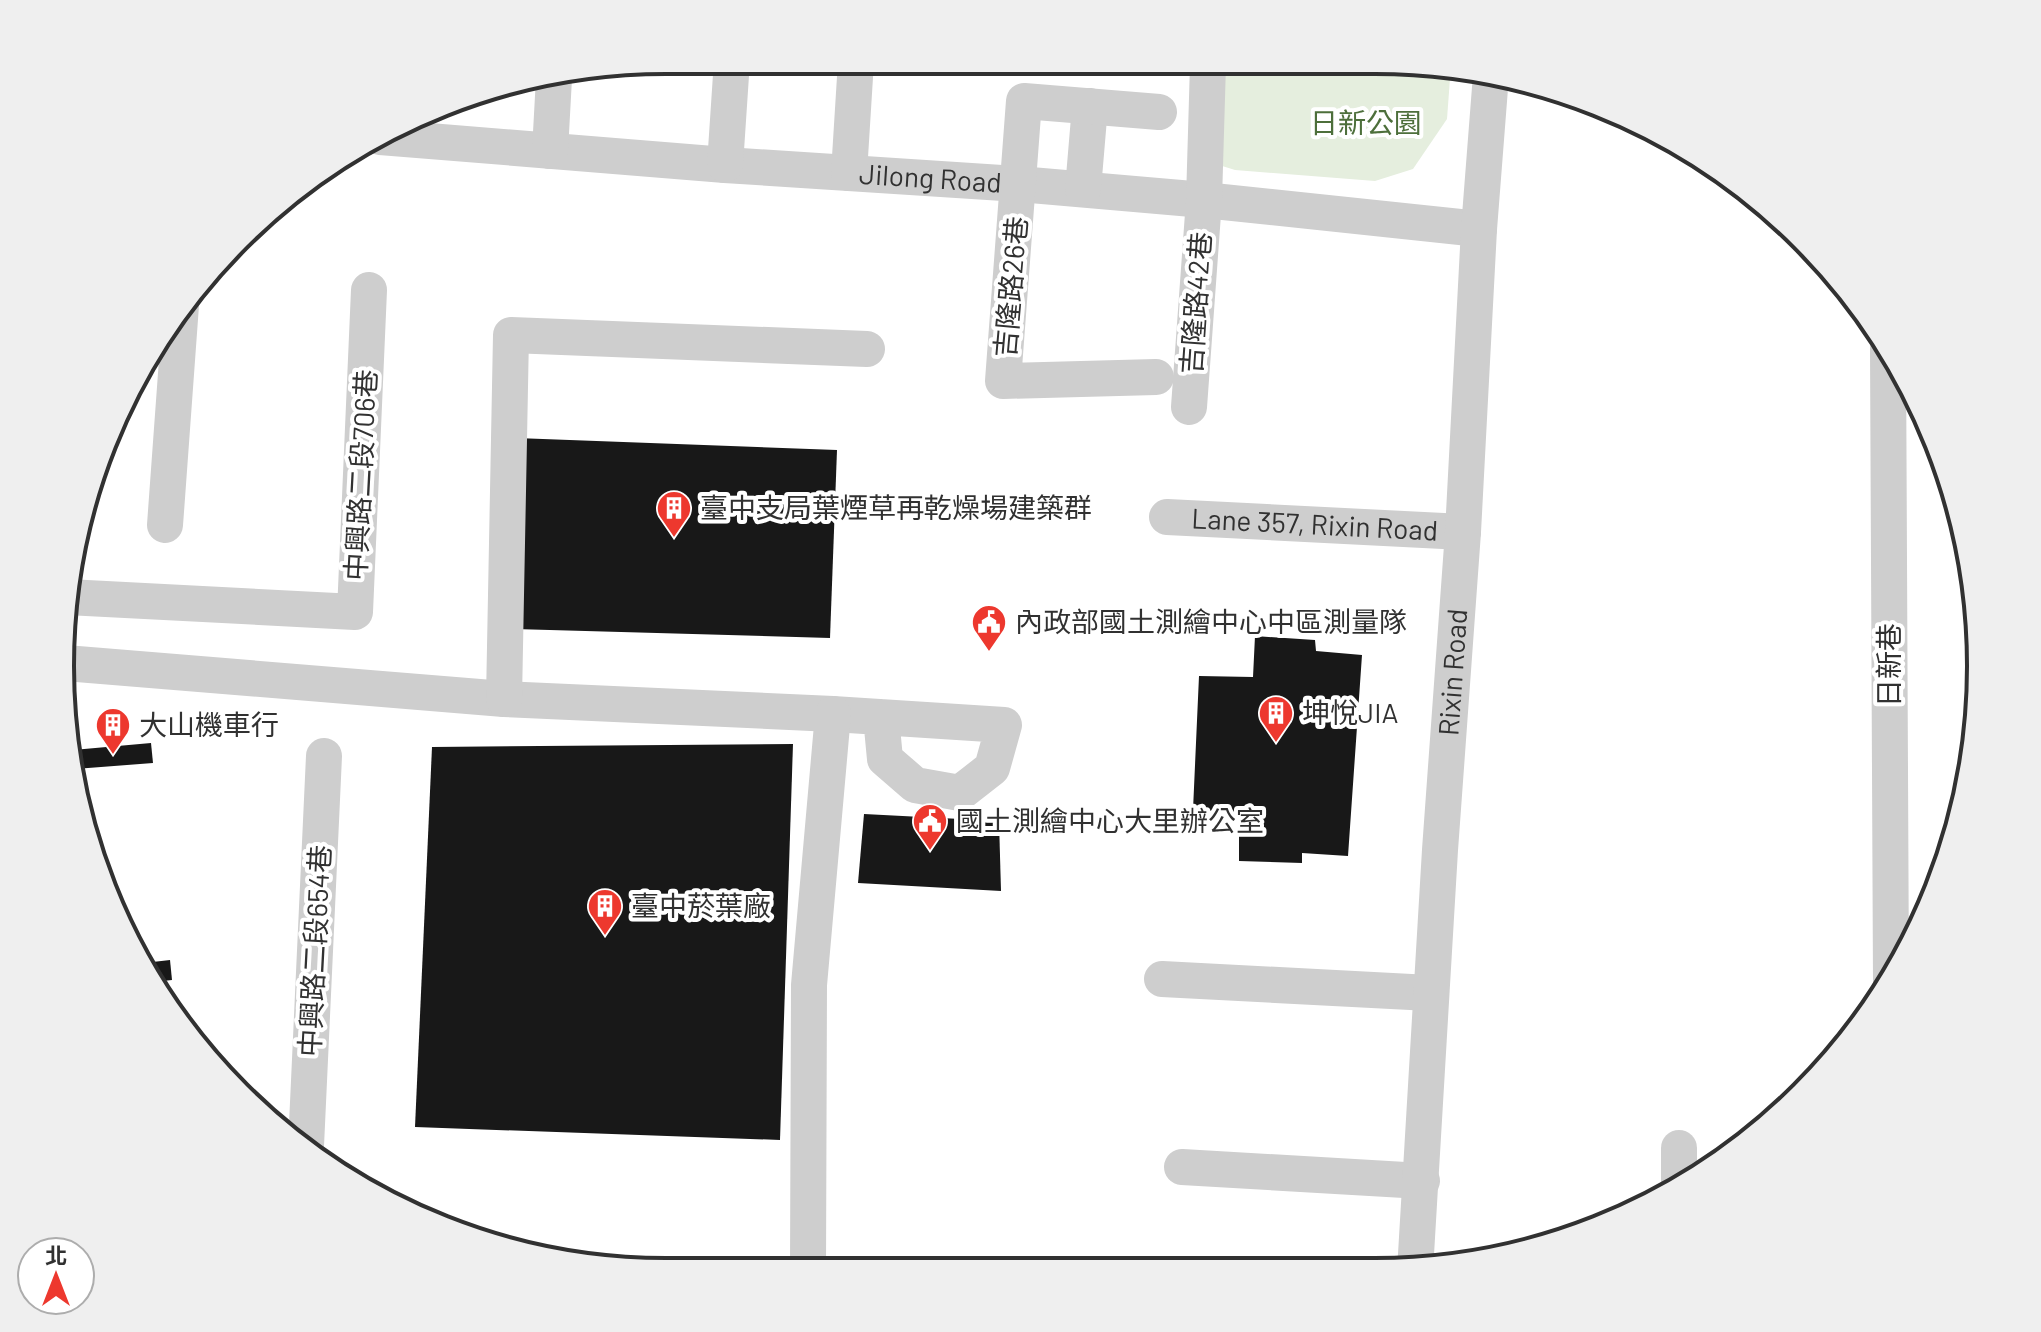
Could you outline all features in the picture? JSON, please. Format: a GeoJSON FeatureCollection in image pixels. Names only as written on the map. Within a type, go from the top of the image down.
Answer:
{"type":"FeatureCollection","features":[{"type":"Feature","properties":{"kind":"street"},"geometry":{"type":"LineString","coordinates":[[725,165],[731,74]]}},
{"type":"Feature","properties":{"kind":"street"},"geometry":{"type":"LineString","coordinates":[[849,173],[855,74]]}},
{"type":"Feature","properties":{"kind":"street","name":"吉隆路42巷"},"geometry":{"type":"LineString","coordinates":[[1189,407],[1204,200],[1208,74]]}},
{"type":"Feature","properties":{"kind":"street"},"geometry":{"type":"LineString","coordinates":[[550,151],[554,85]]}},
{"type":"Feature","properties":{"kind":"street","name":"Rixin Road"},"geometry":{"type":"LineString","coordinates":[[1416,1257],[1430,993],[1463,532],[1479,229],[1490,85]]}},
{"type":"Feature","properties":{"kind":"street"},"geometry":{"type":"LineString","coordinates":[[1019,184],[1024,101],[1159,112]]}},
{"type":"Feature","properties":{"kind":"street"},"geometry":{"type":"LineString","coordinates":[[1083,189],[1090,106]]}},
{"type":"Feature","properties":{"kind":"street","name":"Jilong Road"},"geometry":{"type":"LineString","coordinates":[[398,138],[1083,189],[1479,229]]}},
{"type":"Feature","properties":{"kind":"street","name":"吉隆路26巷"},"geometry":{"type":"LineString","coordinates":[[1019,184],[1003,381],[1156,377]]}},
{"type":"Feature","properties":{"kind":"street","name":"中興路二段706巷"},"geometry":{"type":"LineString","coordinates":[[78,598],[355,612],[369,290]]}},
{"type":"Feature","properties":{"kind":"street"},"geometry":{"type":"LineString","coordinates":[[165,525],[179,330]]}},
{"type":"Feature","properties":{"kind":"street"},"geometry":{"type":"LineString","coordinates":[[504,699],[511,335],[867,349]]}},
{"type":"Feature","properties":{"kind":"street","name":"日新巷"},"geometry":{"type":"LineString","coordinates":[[1888,370],[1891,957]]}},
{"type":"Feature","properties":{"kind":"street","name":"Lane 357, Rixin Road"},"geometry":{"type":"LineString","coordinates":[[1167,517],[1463,532]]}},
{"type":"Feature","properties":{"kind":"street"},"geometry":{"type":"LineString","coordinates":[[74,664],[504,699],[881,717]]}},
{"type":"Feature","properties":{"kind":"street"},"geometry":{"type":"LineString","coordinates":[[808,1258],[809,985],[833,714]]}},
{"type":"Feature","properties":{"kind":"street","name":"中興路二段654巷"},"geometry":{"type":"LineString","coordinates":[[306,1136],[324,756]]}},
{"type":"Feature","properties":{"kind":"street"},"geometry":{"type":"LineString","coordinates":[[1162,979],[1430,993]]}},
{"type":"Feature","properties":{"kind":"street"},"geometry":{"type":"LineString","coordinates":[[1679,1148],[1679,1174]]}},
{"type":"Feature","properties":{"kind":"street"},"geometry":{"type":"LineString","coordinates":[[1182,1167],[1422,1181]]}},
{"type":"Feature","properties":{"kind":"green space","name":"日新公園"},"geometry":{"type":"Polygon","coordinates":[[[1208,74],[1375,74],[1450,79],[1447,119],[1413,169],[1375,181],[1235,170],[1203,160],[1208,74]]]}},
{"type":"Feature","properties":{"kind":"building","name":"臺中支局葉煙草再乾燥場建築群"},"geometry":{"type":"Polygon","coordinates":[[[516,438],[837,450],[830,638],[514,629],[516,438]]]}},
{"type":"Feature","properties":{"kind":"building","name":"坤悅JIA"},"geometry":{"type":"Polygon","coordinates":[[[1255,636],[1315,640],[1316,651],[1362,655],[1348,856],[1302,853],[1302,863],[1239,861],[1239,812],[1193,810],[1199,676],[1253,677],[1255,636]]]}},
{"type":"Feature","properties":{"kind":"building","name":"大山機車行"},"geometry":{"type":"Polygon","coordinates":[[[151,743],[153,763],[83,768],[80,749],[151,743]]]}},
{"type":"Feature","properties":{"kind":"building","name":"臺中菸葉廠"},"geometry":{"type":"Polygon","coordinates":[[[793,744],[780,1140],[415,1127],[432,747],[793,744]]]}},
{"type":"Feature","properties":{"kind":"building","name":"國土測繪中心大里辦公室"},"geometry":{"type":"Polygon","coordinates":[[[864,814],[999,821],[1001,891],[858,883],[864,814]]]}},
{"type":"Feature","properties":{"kind":"building"},"geometry":{"type":"Polygon","coordinates":[[[170,960],[172,980],[165,981],[153,962],[170,960]]]}},
{"type":"Feature","properties":{"kind":"place","name":"臺中支局葉煙草再乾燥場建築群"},"geometry":{"type":"Point","coordinates":[674,539]}},
{"type":"Feature","properties":{"kind":"place","name":"內政部國土測繪中心中區測量隊"},"geometry":{"type":"Point","coordinates":[989,653]}},
{"type":"Feature","properties":{"kind":"place","name":"坤悅JIA"},"geometry":{"type":"Point","coordinates":[1276,744]}},
{"type":"Feature","properties":{"kind":"place","name":"大山機車行"},"geometry":{"type":"Point","coordinates":[113,756]}},
{"type":"Feature","properties":{"kind":"place","name":"國土測繪中心大里辦公室"},"geometry":{"type":"Point","coordinates":[930,852]}},
{"type":"Feature","properties":{"kind":"place","name":"臺中菸葉廠"},"geometry":{"type":"Point","coordinates":[605,937]}}]}
